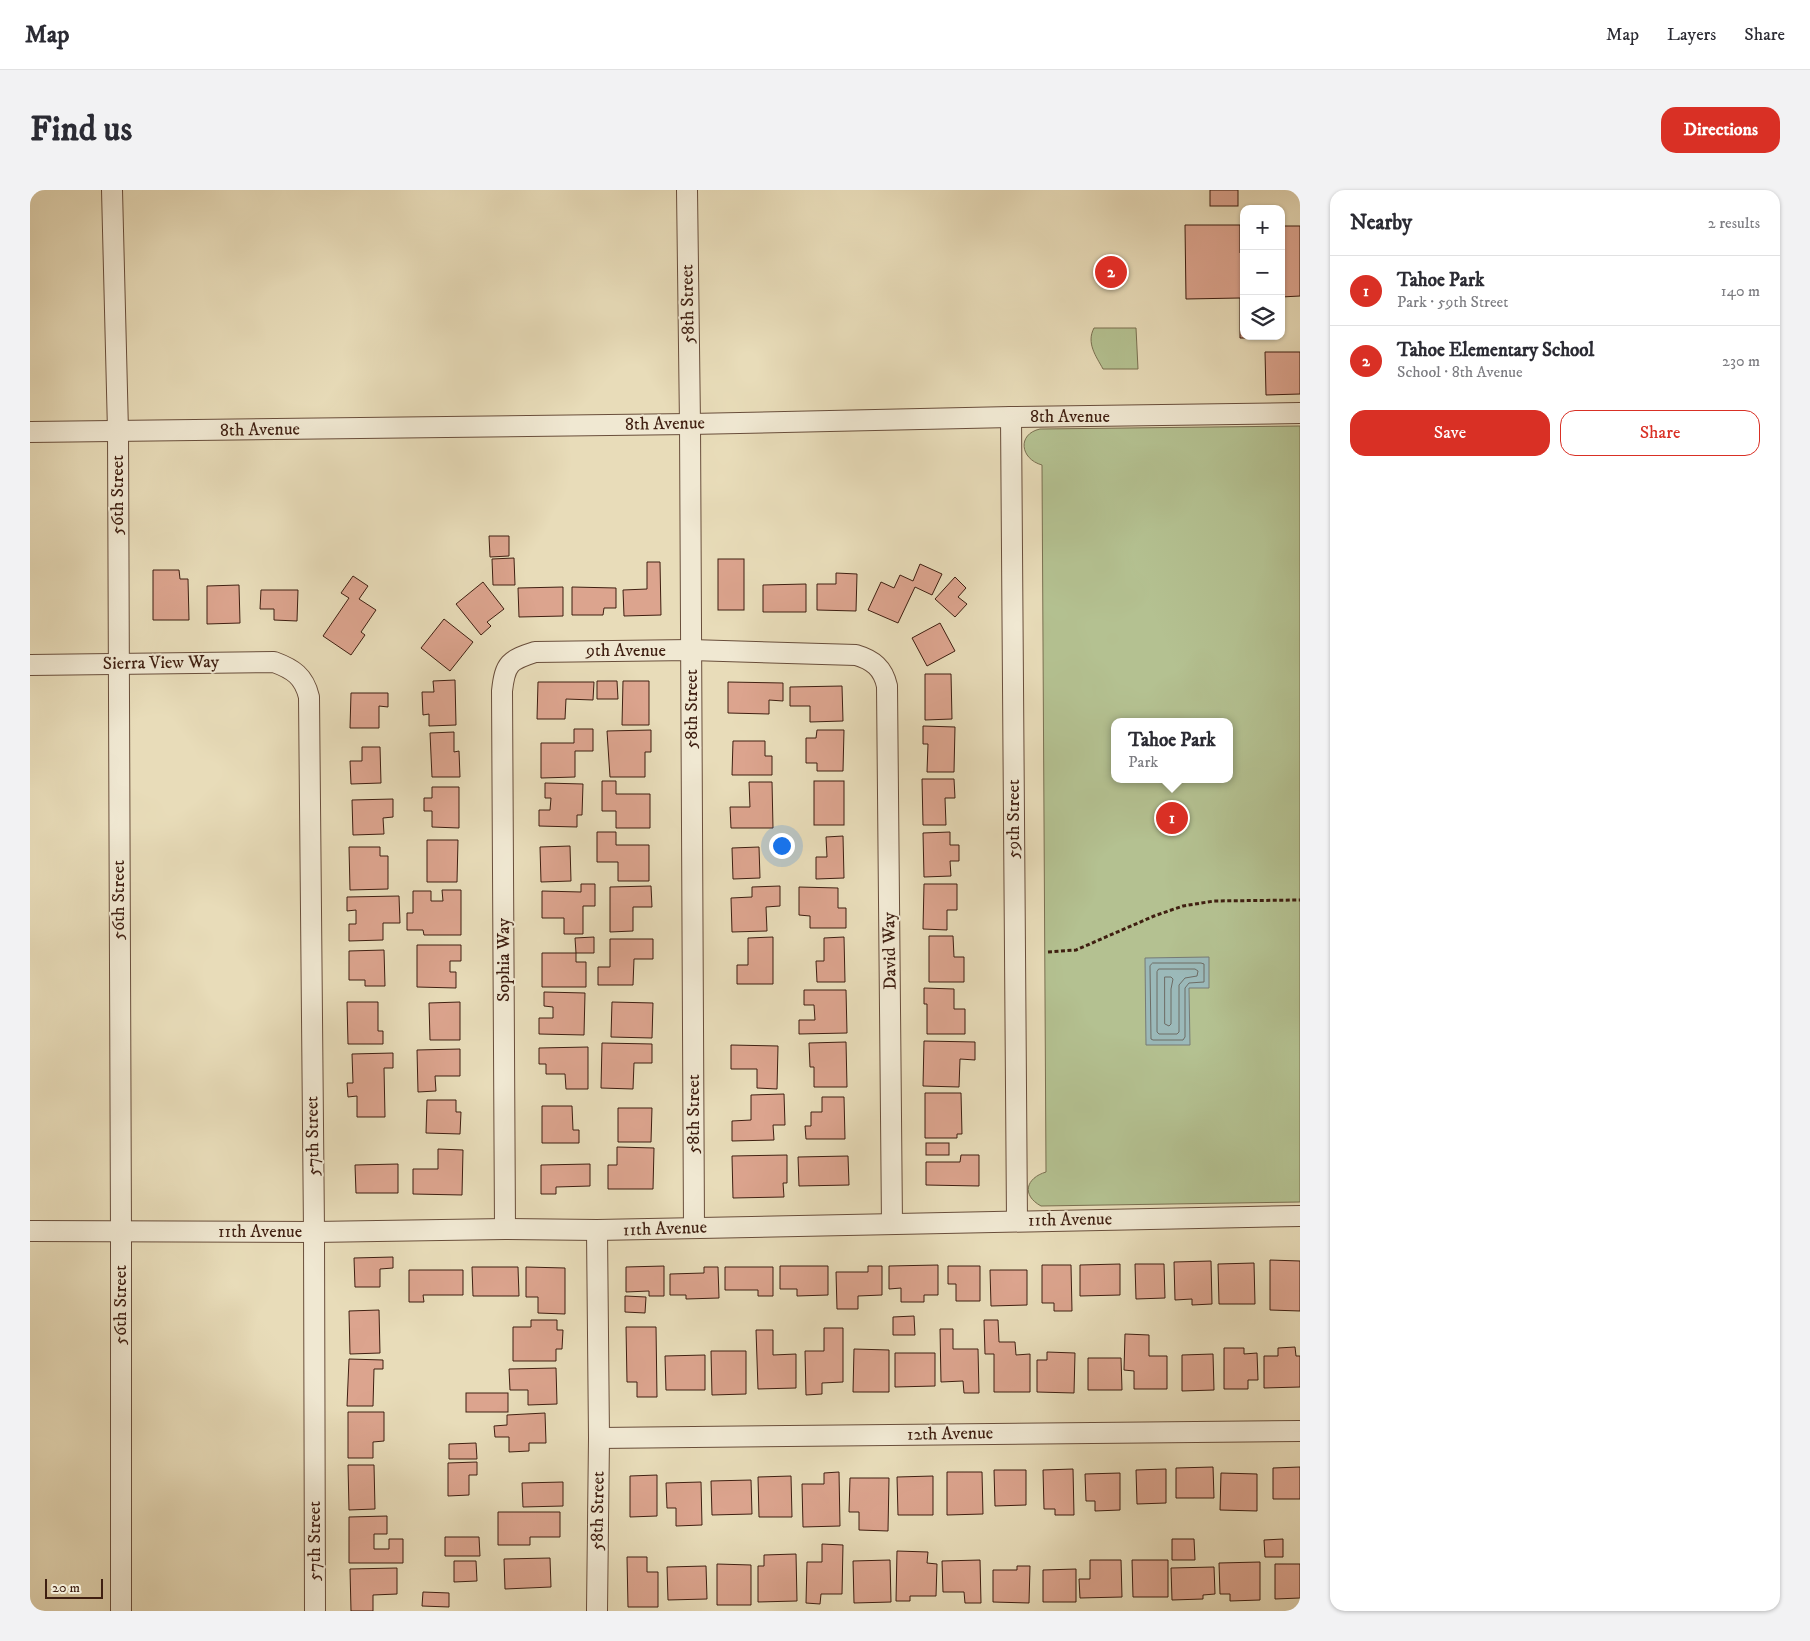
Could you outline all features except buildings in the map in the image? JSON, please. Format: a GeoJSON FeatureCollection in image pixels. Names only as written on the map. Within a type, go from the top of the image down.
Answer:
{"type":"FeatureCollection","features":[{"type":"Feature","properties":{"kind":"street","name":"56th Street"},"geometry":{"type":"LineString","coordinates":[[112,190],[118,431],[122,1232],[121,1611]]}},
{"type":"Feature","properties":{"kind":"street","name":"58th Street"},"geometry":{"type":"LineString","coordinates":[[687,190],[694,1228]]}},
{"type":"Feature","properties":{"kind":"street","name":"8th Avenue"},"geometry":{"type":"LineString","coordinates":[[30,432],[690,424],[1300,413]]}},
{"type":"Feature","properties":{"kind":"street","name":"59th Street"},"geometry":{"type":"LineString","coordinates":[[1011,417],[1017,1221]]}},
{"type":"Feature","properties":{"kind":"street","name":"9th Avenue"},"geometry":{"type":"LineString","coordinates":[[502,691],[504,676],[508,666],[516,658],[535,652],[691,650],[856,655],[869,659],[879,668],[885,678]]}},
{"type":"Feature","properties":{"kind":"street","name":"Sierra View Way"},"geometry":{"type":"LineString","coordinates":[[30,665],[274,662],[290,668]]}},
{"type":"Feature","properties":{"kind":"street","name":"57th Street"},"geometry":{"type":"LineString","coordinates":[[290,668],[300,676],[307,689],[308,697],[314,1232],[315,1611]]}},
{"type":"Feature","properties":{"kind":"street","name":"David Way"},"geometry":{"type":"LineString","coordinates":[[885,678],[887,686],[892,1224]]}},
{"type":"Feature","properties":{"kind":"street","name":"Sophia Way"},"geometry":{"type":"LineString","coordinates":[[502,691],[505,1229]]}},
{"type":"Feature","properties":{"kind":"street","name":"11th Avenue"},"geometry":{"type":"LineString","coordinates":[[30,1232],[598,1230],[1300,1216]]}},
{"type":"Feature","properties":{"kind":"street","name":"58th Street"},"geometry":{"type":"LineString","coordinates":[[597,1611],[599,1438],[598,1230]]}},
{"type":"Feature","properties":{"kind":"street","name":"12th Avenue"},"geometry":{"type":"LineString","coordinates":[[599,1438],[1300,1431]]}},
{"type":"Feature","properties":{"kind":"path"},"geometry":{"type":"LineString","coordinates":[[1048,952],[1076,950],[1182,906],[1214,901],[1300,900]]}},
{"type":"Feature","properties":{"kind":"green space"},"geometry":{"type":"Polygon","coordinates":[[[1094,328],[1136,328],[1138,369],[1103,369],[1091,344],[1094,328]]]}},
{"type":"Feature","properties":{"kind":"green space"},"geometry":{"type":"Polygon","coordinates":[[[1300,426],[1300,1202],[1041,1206],[1035,1202],[1029,1192],[1030,1182],[1046,1172],[1042,465],[1029,458],[1024,447],[1028,436],[1040,429],[1300,426]]]}},
{"type":"Feature","properties":{"kind":"water"},"geometry":{"type":"Polygon","coordinates":[[[1209,957],[1209,988],[1189,988],[1190,1045],[1146,1045],[1145,958],[1209,957]]]}},
{"type":"Feature","properties":{"kind":"place","name":"Tahoe Elementary School"},"geometry":{"type":"Point","coordinates":[1111,272]}},
{"type":"Feature","properties":{"kind":"place","name":"Tahoe Park"},"geometry":{"type":"Point","coordinates":[1172,818]}}]}
